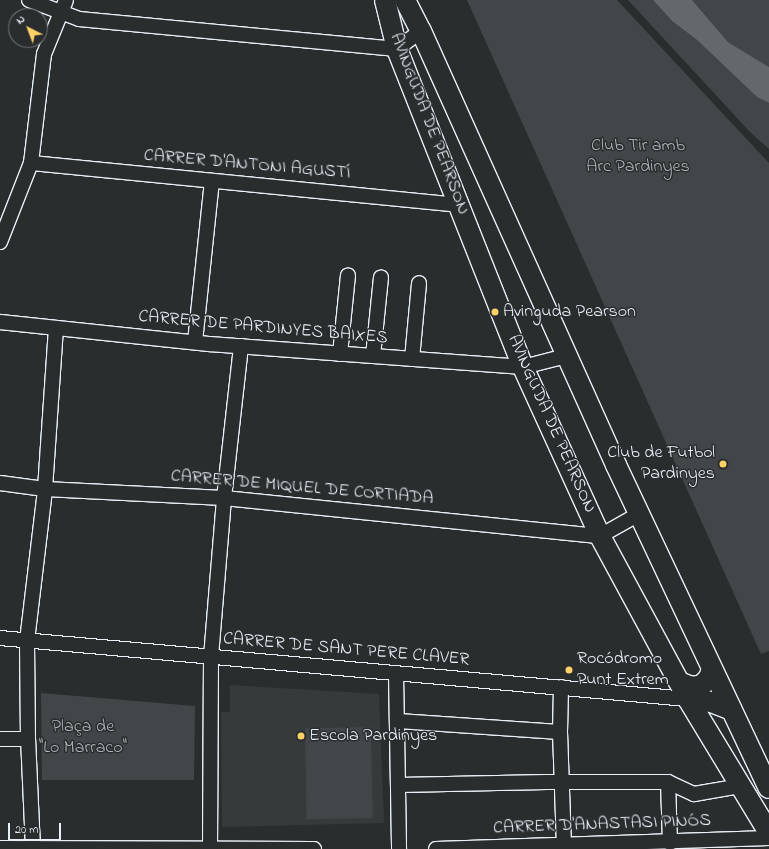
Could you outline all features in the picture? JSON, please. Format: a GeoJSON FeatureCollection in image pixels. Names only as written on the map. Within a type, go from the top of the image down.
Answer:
{"type":"FeatureCollection","features":[{"type":"Feature","properties":{"kind":"street"},"geometry":{"type":"LineString","coordinates":[[29,0],[64,6],[79,19],[397,49],[421,31]]}},
{"type":"Feature","properties":{"kind":"street","name":"AVINGUDA DE PEARSON"},"geometry":{"type":"LineString","coordinates":[[385,0],[397,49],[523,367],[600,536],[684,690],[769,833]]}},
{"type":"Feature","properties":{"kind":"street","name":"AVINGUDA DE PEARSON"},"geometry":{"type":"LineString","coordinates":[[405,0],[421,31],[566,356],[769,788]]}},
{"type":"Feature","properties":{"kind":"street"},"geometry":{"type":"LineString","coordinates":[[0,242],[31,164],[44,54],[64,6]]}},
{"type":"Feature","properties":{"kind":"street","name":"CARRER D'ANTONI AGUSTÍ"},"geometry":{"type":"LineString","coordinates":[[31,164],[459,204]]}},
{"type":"Feature","properties":{"kind":"street"},"geometry":{"type":"LineString","coordinates":[[195,342],[212,181]]}},
{"type":"Feature","properties":{"kind":"street"},"geometry":{"type":"LineString","coordinates":[[340,354],[348,275]]}},
{"type":"Feature","properties":{"kind":"street"},"geometry":{"type":"LineString","coordinates":[[373,356],[381,277]]}},
{"type":"Feature","properties":{"kind":"street"},"geometry":{"type":"LineString","coordinates":[[412,359],[419,283]]}},
{"type":"Feature","properties":{"kind":"street","name":"CARRER DE PARDINYES BAIXES"},"geometry":{"type":"LineString","coordinates":[[0,322],[241,346],[523,367],[566,356]]}},
{"type":"Feature","properties":{"kind":"street"},"geometry":{"type":"LineString","coordinates":[[33,848],[28,739],[27,641],[44,489],[56,328]]}},
{"type":"Feature","properties":{"kind":"street"},"geometry":{"type":"LineString","coordinates":[[210,848],[210,657],[224,498],[241,346]]}},
{"type":"Feature","properties":{"kind":"street","name":"CARRER DE MIQUEL DE CORTIADA"},"geometry":{"type":"LineString","coordinates":[[0,483],[44,489],[224,498],[600,536]]}},
{"type":"Feature","properties":{"kind":"street"},"geometry":{"type":"LineString","coordinates":[[600,536],[639,514]]}},
{"type":"Feature","properties":{"kind":"street","name":"CARRER DE SANT PERE CLAVER"},"geometry":{"type":"LineString","coordinates":[[0,638],[396,674],[561,687],[684,690]]}},
{"type":"Feature","properties":{"kind":"street"},"geometry":{"type":"LineString","coordinates":[[684,690],[702,684],[709,678],[712,669]]}},
{"type":"Feature","properties":{"kind":"street"},"geometry":{"type":"LineString","coordinates":[[396,674],[399,849]]}},
{"type":"Feature","properties":{"kind":"street"},"geometry":{"type":"LineString","coordinates":[[561,687],[560,732],[563,782],[564,845]]}},
{"type":"Feature","properties":{"kind":"street"},"geometry":{"type":"LineString","coordinates":[[684,690],[732,710]]}},
{"type":"Feature","properties":{"kind":"street"},"geometry":{"type":"LineString","coordinates":[[398,721],[560,732]]}},
{"type":"Feature","properties":{"kind":"street"},"geometry":{"type":"LineString","coordinates":[[0,739],[28,739]]}},
{"type":"Feature","properties":{"kind":"street"},"geometry":{"type":"LineString","coordinates":[[398,785],[668,782],[694,794],[741,786]]}},
{"type":"Feature","properties":{"kind":"street"},"geometry":{"type":"LineString","coordinates":[[668,782],[670,843]]}},
{"type":"Feature","properties":{"kind":"street","name":"CARRER D'ANASTASI PINÓS"},"geometry":{"type":"LineString","coordinates":[[436,849],[528,848],[564,845],[602,847],[670,843],[733,845],[769,838]]}},
{"type":"Feature","properties":{"kind":"street"},"geometry":{"type":"LineString","coordinates":[[0,848],[314,849]]}},
{"type":"Feature","properties":{"kind":"shaded area"},"geometry":{"type":"Polygon","coordinates":[[[653,0],[692,0],[728,42],[769,67],[769,103],[757,97],[697,40],[672,21],[653,0]]]}},
{"type":"Feature","properties":{"kind":"shaded area","name":"Escola Pardinyes"},"geometry":{"type":"Polygon","coordinates":[[[230,685],[379,694],[384,823],[222,827],[221,712],[230,712],[230,685]]]}},
{"type":"Feature","properties":{"kind":"green space","name":"Club Tir amb Arc Pardinyes"},"geometry":{"type":"Polygon","coordinates":[[[467,0],[617,0],[769,163],[769,651],[761,654],[467,0]]]}},
{"type":"Feature","properties":{"kind":"green space"},"geometry":{"type":"Polygon","coordinates":[[[628,0],[653,0],[672,21],[697,40],[757,97],[769,103],[769,149],[750,132],[628,0]]]}},
{"type":"Feature","properties":{"kind":"green space"},"geometry":{"type":"Polygon","coordinates":[[[692,0],[769,0],[769,67],[728,42],[692,0]]]}},
{"type":"Feature","properties":{"kind":"green space","name":"Plaça de \"Lo Marraco\""},"geometry":{"type":"Polygon","coordinates":[[[41,693],[195,706],[194,780],[42,780],[41,693]]]}},
{"type":"Feature","properties":{"kind":"green space"},"geometry":{"type":"Polygon","coordinates":[[[371,727],[373,818],[307,819],[305,728],[371,727]]]}},
{"type":"Feature","properties":{"kind":"place","name":"Avinguda Pearson"},"geometry":{"type":"Point","coordinates":[495,312]}},
{"type":"Feature","properties":{"kind":"place","name":"Club de Futbol Pardinyes"},"geometry":{"type":"Point","coordinates":[723,464]}},
{"type":"Feature","properties":{"kind":"place","name":"Rocódromo Punt Extrem"},"geometry":{"type":"Point","coordinates":[569,670]}},
{"type":"Feature","properties":{"kind":"place","name":"Escola Pardinyes"},"geometry":{"type":"Point","coordinates":[301,736]}}]}
